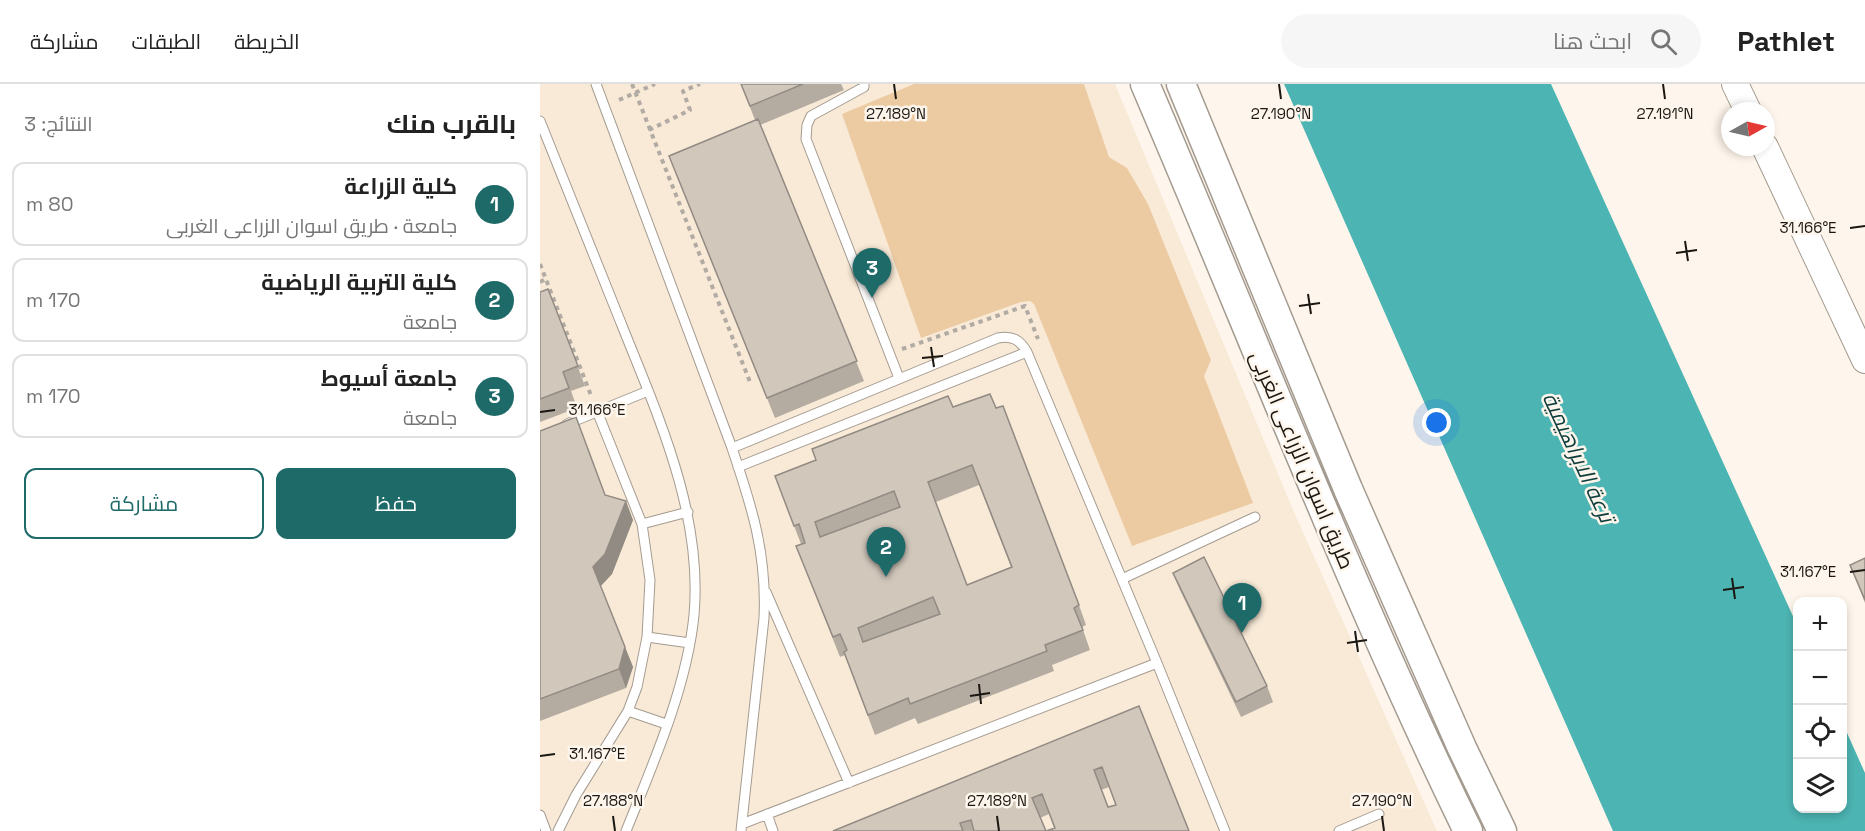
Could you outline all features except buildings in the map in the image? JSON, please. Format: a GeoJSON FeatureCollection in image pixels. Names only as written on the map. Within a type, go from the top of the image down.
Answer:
{"type":"FeatureCollection","features":[{"type":"Feature","properties":{"kind":"main road","name":"طريق اسوان الزراعى الغربى"},"geometry":{"type":"LineString","coordinates":[[1145,84],[1323,512],[1385,653],[1468,831]]}},
{"type":"Feature","properties":{"kind":"main road","name":"طريق اسوان الزراعى الغربى"},"geometry":{"type":"LineString","coordinates":[[1181,84],[1357,511],[1462,748],[1502,831]]}},
{"type":"Feature","properties":{"kind":"street"},"geometry":{"type":"LineString","coordinates":[[1735,84],[1744,102]]}},
{"type":"Feature","properties":{"kind":"street"},"geometry":{"type":"LineString","coordinates":[[1769,156],[1865,360]]}},
{"type":"Feature","properties":{"kind":"lane"},"geometry":{"type":"LineString","coordinates":[[596,84],[732,448],[754,514],[761,546],[766,590],[741,828]]}},
{"type":"Feature","properties":{"kind":"lane"},"geometry":{"type":"LineString","coordinates":[[864,84],[864,87],[811,116],[807,125],[806,139],[900,378]]}},
{"type":"Feature","properties":{"kind":"lane"},"geometry":{"type":"LineString","coordinates":[[540,121],[648,391],[688,512],[695,580],[690,644],[681,681],[626,831]]}},
{"type":"Feature","properties":{"kind":"lane"},"geometry":{"type":"LineString","coordinates":[[732,448],[998,338],[1007,336],[1022,344],[1122,579],[1225,831]]}},
{"type":"Feature","properties":{"kind":"lane"},"geometry":{"type":"LineString","coordinates":[[738,466],[1026,352]]}},
{"type":"Feature","properties":{"kind":"lane"},"geometry":{"type":"LineString","coordinates":[[559,427],[648,391]]}},
{"type":"Feature","properties":{"kind":"lane"},"geometry":{"type":"LineString","coordinates":[[558,831],[576,795],[628,711],[644,662],[647,637],[650,580],[642,524],[597,411]]}},
{"type":"Feature","properties":{"kind":"lane"},"geometry":{"type":"LineString","coordinates":[[642,524],[688,512]]}},
{"type":"Feature","properties":{"kind":"lane"},"geometry":{"type":"LineString","coordinates":[[1122,579],[1255,517]]}},
{"type":"Feature","properties":{"kind":"lane"},"geometry":{"type":"LineString","coordinates":[[766,590],[849,783]]}},
{"type":"Feature","properties":{"kind":"lane"},"geometry":{"type":"LineString","coordinates":[[647,637],[690,644]]}},
{"type":"Feature","properties":{"kind":"lane"},"geometry":{"type":"LineString","coordinates":[[741,828],[767,814],[1157,663]]}},
{"type":"Feature","properties":{"kind":"lane"},"geometry":{"type":"LineString","coordinates":[[628,711],[666,724]]}},
{"type":"Feature","properties":{"kind":"lane"},"geometry":{"type":"LineString","coordinates":[[767,814],[773,831]]}},
{"type":"Feature","properties":{"kind":"lane"},"geometry":{"type":"LineString","coordinates":[[1339,831],[1379,814]]}},
{"type":"Feature","properties":{"kind":"lane"},"geometry":{"type":"LineString","coordinates":[[540,815],[546,831]]}},
{"type":"Feature","properties":{"kind":"path"},"geometry":{"type":"LineString","coordinates":[[632,84],[750,382]]}},
{"type":"Feature","properties":{"kind":"path"},"geometry":{"type":"LineString","coordinates":[[623,98],[655,84]]}},
{"type":"Feature","properties":{"kind":"path"},"geometry":{"type":"LineString","coordinates":[[649,130],[690,110],[683,91],[700,84]]}},
{"type":"Feature","properties":{"kind":"path"},"geometry":{"type":"LineString","coordinates":[[540,264],[597,411]]}},
{"type":"Feature","properties":{"kind":"path"},"geometry":{"type":"LineString","coordinates":[[540,282],[546,279]]}},
{"type":"Feature","properties":{"kind":"shaded area"},"geometry":{"type":"Polygon","coordinates":[[[540,84],[1115,84],[1294,512],[1437,831],[540,831],[540,84]]]}},
{"type":"Feature","properties":{"kind":"shaded area"},"geometry":{"type":"Polygon","coordinates":[[[914,84],[1084,84],[1109,157],[1127,168],[1148,204],[1211,360],[1204,376],[1253,503],[1132,546],[1034,304],[1030,301],[1021,302],[921,338],[842,114],[914,84]]]}},
{"type":"Feature","properties":{"kind":"water","name":"ترعة الابراهيمية"},"geometry":{"type":"Polygon","coordinates":[[[1284,84],[1551,84],[1793,616],[1793,813],[1847,813],[1847,733],[1865,773],[1865,831],[1613,831],[1284,84]]]}},
{"type":"Feature","properties":{"kind":"place","name":"جامعة أسيوط"},"geometry":{"type":"Point","coordinates":[872,298]}},
{"type":"Feature","properties":{"kind":"place","name":"كلية التربية الرياضية"},"geometry":{"type":"Point","coordinates":[886,577]}},
{"type":"Feature","properties":{"kind":"place","name":"كلية الزراعة"},"geometry":{"type":"Point","coordinates":[1242,633]}}]}
